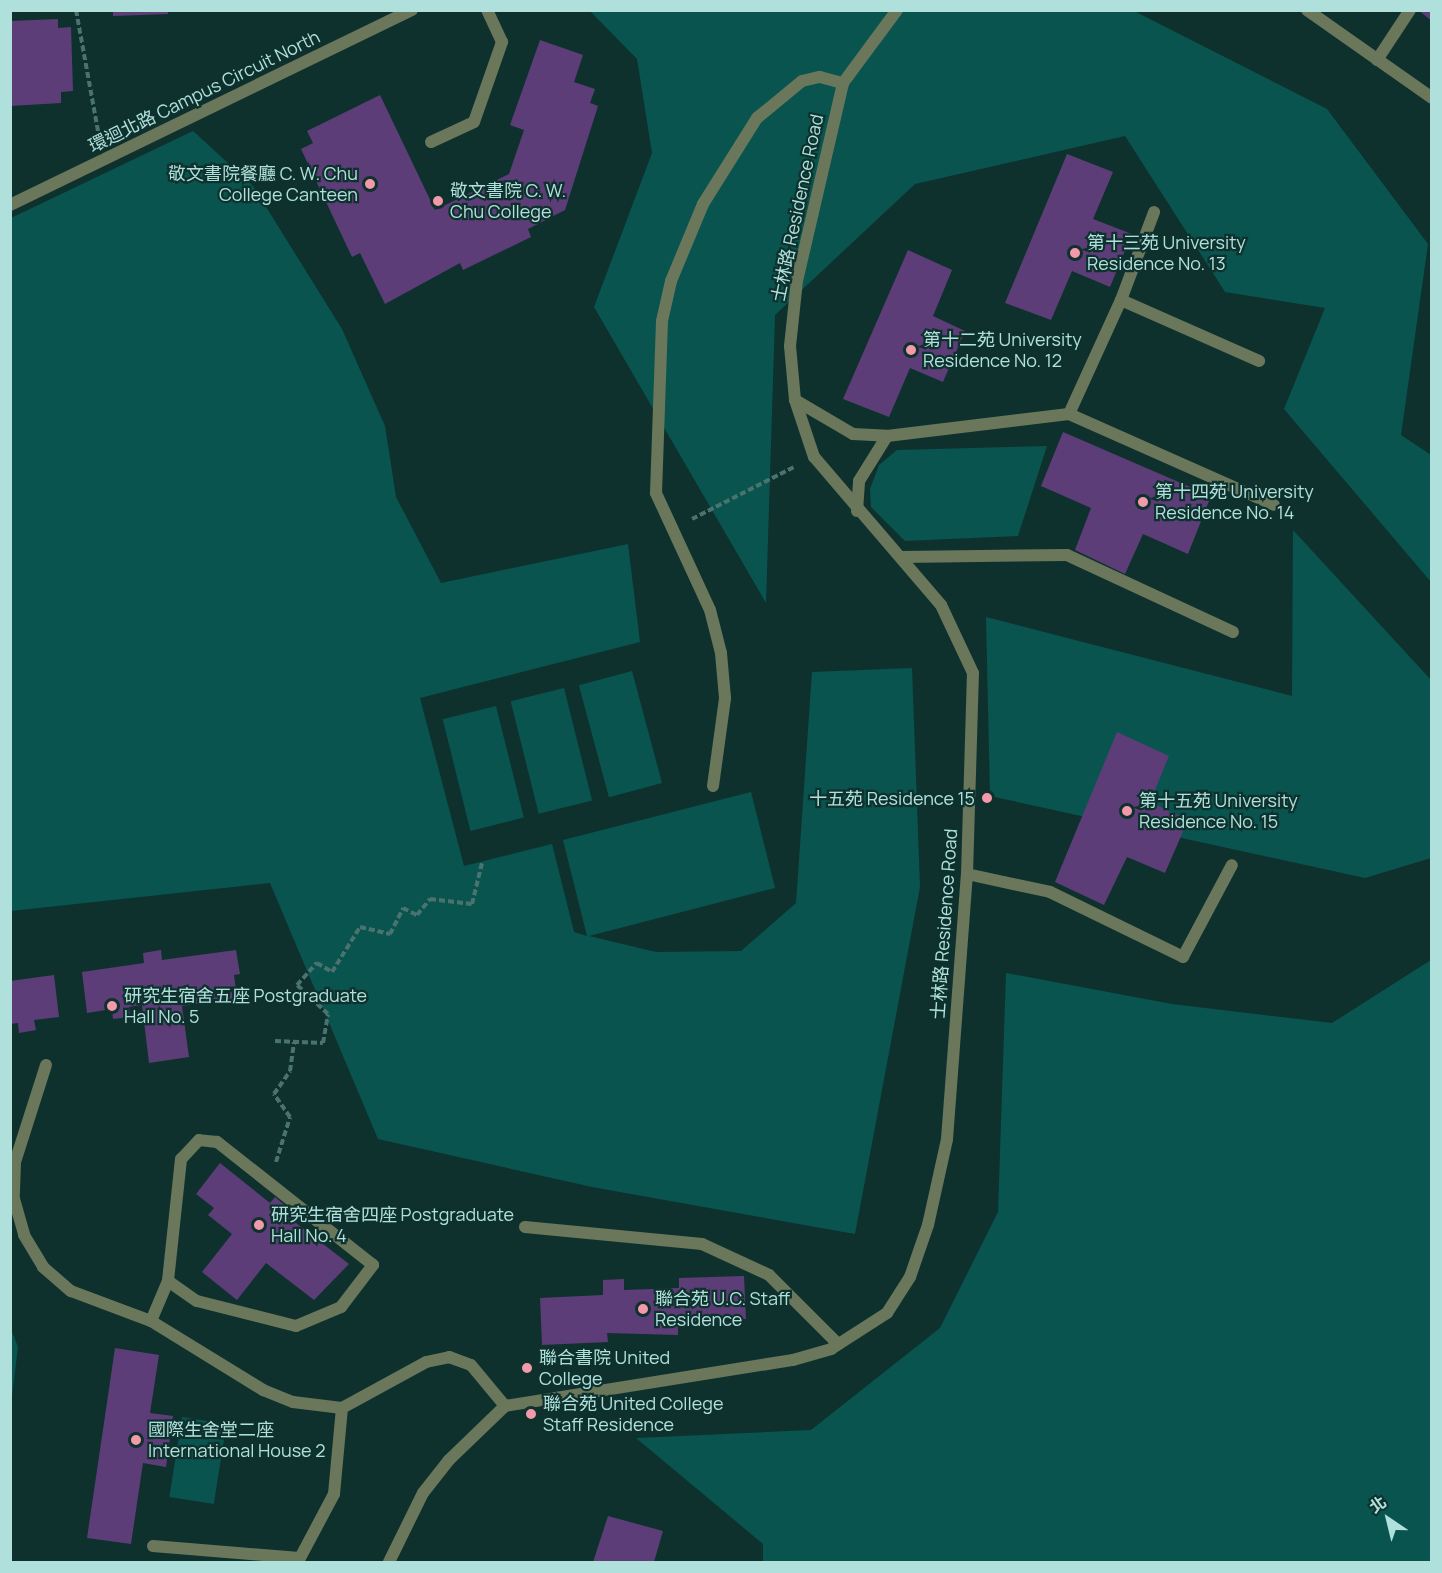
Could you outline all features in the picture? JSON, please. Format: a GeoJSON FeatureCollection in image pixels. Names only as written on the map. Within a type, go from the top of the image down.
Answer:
{"type":"FeatureCollection","features":[{"type":"Feature","properties":{"kind":"street","name":"環迴北路 Campus Circuit North"},"geometry":{"type":"LineString","coordinates":[[10,205],[412,10]]}},
{"type":"Feature","properties":{"kind":"street"},"geometry":{"type":"LineString","coordinates":[[431,142],[474,122],[502,42],[487,10]]}},
{"type":"Feature","properties":{"kind":"street","name":"士林路 Residence Road"},"geometry":{"type":"LineString","coordinates":[[505,1406],[794,1360],[838,1344],[887,1312],[910,1277],[928,1225],[947,1139],[967,874],[973,673],[941,605],[901,557],[856,511],[814,457],[795,400],[790,346],[797,282],[843,83],[897,10]]}},
{"type":"Feature","properties":{"kind":"street"},"geometry":{"type":"LineString","coordinates":[[1306,10],[1431,98]]}},
{"type":"Feature","properties":{"kind":"street"},"geometry":{"type":"LineString","coordinates":[[1377,60],[1410,10]]}},
{"type":"Feature","properties":{"kind":"street"},"geometry":{"type":"LineString","coordinates":[[714,786],[725,698],[721,653],[710,610],[670,531],[656,494],[658,368],[671,281],[702,204],[757,118],[802,81],[820,77],[843,83]]}},
{"type":"Feature","properties":{"kind":"street"},"geometry":{"type":"LineString","coordinates":[[1069,414],[1122,300],[1154,212]]}},
{"type":"Feature","properties":{"kind":"street"},"geometry":{"type":"LineString","coordinates":[[1122,300],[1259,361]]}},
{"type":"Feature","properties":{"kind":"street"},"geometry":{"type":"LineString","coordinates":[[795,400],[853,434],[887,436],[1069,414],[1274,505]]}},
{"type":"Feature","properties":{"kind":"street"},"geometry":{"type":"LineString","coordinates":[[856,511],[859,481],[887,436]]}},
{"type":"Feature","properties":{"kind":"street"},"geometry":{"type":"LineString","coordinates":[[901,557],[1067,555],[1233,632]]}},
{"type":"Feature","properties":{"kind":"street"},"geometry":{"type":"LineString","coordinates":[[967,874],[1050,892],[1183,957],[1232,865]]}},
{"type":"Feature","properties":{"kind":"street"},"geometry":{"type":"LineString","coordinates":[[46,1065],[15,1162],[14,1199],[24,1235],[43,1267],[71,1291],[151,1321],[276,1397],[342,1408],[426,1362],[449,1357],[471,1365],[505,1406],[448,1460],[423,1493],[389,1563]]}},
{"type":"Feature","properties":{"kind":"street"},"geometry":{"type":"LineString","coordinates":[[151,1321],[168,1281],[181,1159],[190,1144],[217,1142],[373,1265],[341,1307],[296,1326],[197,1301],[168,1281]]}},
{"type":"Feature","properties":{"kind":"street"},"geometry":{"type":"LineString","coordinates":[[525,1227],[702,1244],[769,1275],[838,1344]]}},
{"type":"Feature","properties":{"kind":"street"},"geometry":{"type":"LineString","coordinates":[[153,1546],[300,1558],[334,1494],[342,1408]]}},
{"type":"Feature","properties":{"kind":"path"},"geometry":{"type":"LineString","coordinates":[[76,10],[105,159]]}},
{"type":"Feature","properties":{"kind":"path"},"geometry":{"type":"LineString","coordinates":[[670,531],[814,457]]}},
{"type":"Feature","properties":{"kind":"path"},"geometry":{"type":"LineString","coordinates":[[275,1041],[323,1043],[328,1014],[297,985],[317,963],[332,972],[360,927],[390,934],[403,908],[417,915],[430,899],[472,904],[482,863]]}},
{"type":"Feature","properties":{"kind":"path"},"geometry":{"type":"LineString","coordinates":[[265,1180],[275,1167],[290,1117],[274,1094],[290,1071],[294,1042]]}},
{"type":"Feature","properties":{"kind":"shaded area"},"geometry":{"type":"Polygon","coordinates":[[[590,11],[1134,11],[1327,109],[1428,244],[1401,435],[1431,455],[1431,582],[1284,409],[1325,308],[1225,292],[1125,136],[915,184],[775,315],[766,603],[594,307],[652,153],[637,59],[590,11]]]}},
{"type":"Feature","properties":{"kind":"shaded area"},"geometry":{"type":"Polygon","coordinates":[[[193,131],[253,186],[342,329],[385,426],[396,497],[441,583],[628,544],[640,642],[420,698],[464,866],[552,844],[574,932],[587,936],[563,840],[751,792],[775,888],[589,936],[656,952],[741,951],[796,903],[812,672],[912,668],[920,887],[855,1234],[592,1187],[378,1139],[270,883],[11,911],[11,218],[193,131]]]}},
{"type":"Feature","properties":{"kind":"shaded area"},"geometry":{"type":"Polygon","coordinates":[[[1047,446],[1018,536],[905,541],[871,507],[870,489],[879,465],[897,450],[1047,446]]]}},
{"type":"Feature","properties":{"kind":"shaded area"},"geometry":{"type":"Polygon","coordinates":[[[1293,530],[1431,680],[1431,858],[1365,878],[990,796],[986,617],[1292,696],[1293,530]]]}},
{"type":"Feature","properties":{"kind":"shaded area"},"geometry":{"type":"Polygon","coordinates":[[[632,671],[662,783],[609,797],[579,685],[632,671]]]}},
{"type":"Feature","properties":{"kind":"shaded area"},"geometry":{"type":"Polygon","coordinates":[[[564,688],[592,801],[539,814],[511,701],[564,688]]]}},
{"type":"Feature","properties":{"kind":"shaded area"},"geometry":{"type":"Polygon","coordinates":[[[496,706],[524,818],[470,831],[443,719],[496,706]]]}},
{"type":"Feature","properties":{"kind":"shaded area"},"geometry":{"type":"Polygon","coordinates":[[[1431,960],[1431,1562],[763,1562],[763,1544],[636,1438],[811,1430],[940,1328],[998,1212],[1006,973],[1172,1004],[1332,1023],[1431,960]]]}},
{"type":"Feature","properties":{"kind":"shaded area"},"geometry":{"type":"Polygon","coordinates":[[[11,1329],[18,1347],[11,1404],[11,1329]]]}},
{"type":"Feature","properties":{"kind":"shaded area"},"geometry":{"type":"Polygon","coordinates":[[[182,1417],[226,1424],[214,1504],[169,1497],[182,1417]]]}},
{"type":"Feature","properties":{"kind":"building"},"geometry":{"type":"Polygon","coordinates":[[[113,10],[168,10],[168,14],[113,16],[113,10]]]}},
{"type":"Feature","properties":{"kind":"building"},"geometry":{"type":"Polygon","coordinates":[[[1418,10],[1432,10],[1432,21],[1418,10]]]}},
{"type":"Feature","properties":{"kind":"building"},"geometry":{"type":"Polygon","coordinates":[[[58,19],[58,28],[71,27],[73,91],[61,92],[61,103],[10,106],[10,21],[58,19]]]}},
{"type":"Feature","properties":{"kind":"building","name":"敬文書院 C. W. Chu College"},"geometry":{"type":"Polygon","coordinates":[[[540,40],[583,55],[574,82],[595,89],[590,103],[598,106],[565,210],[528,229],[531,237],[463,270],[460,263],[385,304],[360,253],[352,257],[301,149],[313,143],[307,131],[380,95],[435,210],[509,174],[524,130],[510,125],[540,40]]]}},
{"type":"Feature","properties":{"kind":"building","name":"第十三苑 University Residence No. 13"},"geometry":{"type":"Polygon","coordinates":[[[1067,154],[1113,172],[1093,219],[1132,234],[1110,287],[1072,271],[1051,320],[1005,303],[1067,154]]]}},
{"type":"Feature","properties":{"kind":"building","name":"第十二苑 University Residence No. 12"},"geometry":{"type":"Polygon","coordinates":[[[908,250],[952,270],[933,316],[965,331],[943,382],[910,368],[889,417],[843,399],[908,250]]]}},
{"type":"Feature","properties":{"kind":"building","name":"第十四苑 University Residence No. 14"},"geometry":{"type":"Polygon","coordinates":[[[1063,432],[1211,496],[1188,554],[1143,534],[1125,574],[1075,550],[1091,508],[1041,486],[1063,432]]]}},
{"type":"Feature","properties":{"kind":"building","name":"第十五苑 University Residence No. 15"},"geometry":{"type":"Polygon","coordinates":[[[1117,732],[1169,756],[1150,802],[1188,820],[1165,873],[1127,857],[1104,905],[1055,882],[1117,732]]]}},
{"type":"Feature","properties":{"kind":"building","name":"研究生宿舍五座 Postgraduate Hall No. 5"},"geometry":{"type":"Polygon","coordinates":[[[161,950],[162,960],[236,950],[240,974],[234,975],[237,998],[182,1006],[189,1057],[149,1063],[142,1005],[129,1007],[130,1017],[113,1019],[112,1009],[87,1013],[82,972],[144,963],[143,953],[161,950]]]}},
{"type":"Feature","properties":{"kind":"building"},"geometry":{"type":"Polygon","coordinates":[[[54,975],[59,1017],[34,1020],[36,1030],[19,1033],[18,1023],[10,1024],[10,981],[54,975]]]}},
{"type":"Feature","properties":{"kind":"building","name":"研究生宿舍四座 Postgraduate Hall No. 4"},"geometry":{"type":"Polygon","coordinates":[[[220,1163],[270,1203],[275,1197],[287,1207],[283,1213],[349,1264],[314,1300],[266,1263],[237,1300],[202,1272],[232,1234],[208,1215],[214,1208],[196,1194],[220,1163]]]}},
{"type":"Feature","properties":{"kind":"building","name":"聯合苑 U.C. Staff Residence"},"geometry":{"type":"Polygon","coordinates":[[[744,1276],[746,1319],[678,1322],[678,1335],[607,1333],[608,1342],[542,1345],[540,1298],[603,1295],[603,1280],[624,1279],[624,1290],[679,1288],[679,1278],[744,1276]]]}},
{"type":"Feature","properties":{"kind":"building","name":"國際生舍堂二座 International House 2"},"geometry":{"type":"Polygon","coordinates":[[[115,1348],[159,1355],[150,1413],[173,1416],[166,1467],[143,1463],[131,1544],[87,1538],[115,1348]]]}},
{"type":"Feature","properties":{"kind":"building"},"geometry":{"type":"Polygon","coordinates":[[[608,1516],[663,1531],[654,1562],[593,1562],[608,1516]]]}},
{"type":"Feature","properties":{"kind":"place","name":"敬文書院餐廳 C. W. Chu College Canteen"},"geometry":{"type":"Point","coordinates":[370,184]}},
{"type":"Feature","properties":{"kind":"place","name":"敬文書院 C. W. Chu College"},"geometry":{"type":"Point","coordinates":[438,201]}},
{"type":"Feature","properties":{"kind":"place","name":"第十三苑 University Residence No. 13"},"geometry":{"type":"Point","coordinates":[1075,253]}},
{"type":"Feature","properties":{"kind":"place","name":"第十二苑 University Residence No. 12"},"geometry":{"type":"Point","coordinates":[911,350]}},
{"type":"Feature","properties":{"kind":"place","name":"第十四苑 University Residence No. 14"},"geometry":{"type":"Point","coordinates":[1143,502]}},
{"type":"Feature","properties":{"kind":"place","name":"十五苑 Residence 15"},"geometry":{"type":"Point","coordinates":[987,798]}},
{"type":"Feature","properties":{"kind":"place","name":"第十五苑 University Residence No. 15"},"geometry":{"type":"Point","coordinates":[1127,811]}},
{"type":"Feature","properties":{"kind":"place","name":"研究生宿舍五座 Postgraduate Hall No. 5"},"geometry":{"type":"Point","coordinates":[112,1006]}},
{"type":"Feature","properties":{"kind":"place","name":"研究生宿舍四座 Postgraduate Hall No. 4"},"geometry":{"type":"Point","coordinates":[259,1225]}},
{"type":"Feature","properties":{"kind":"place","name":"聯合苑 U.C. Staff Residence"},"geometry":{"type":"Point","coordinates":[643,1309]}},
{"type":"Feature","properties":{"kind":"place","name":"聯合書院 United College"},"geometry":{"type":"Point","coordinates":[527,1368]}},
{"type":"Feature","properties":{"kind":"place","name":"聯合苑 United College Staff Residence"},"geometry":{"type":"Point","coordinates":[531,1414]}},
{"type":"Feature","properties":{"kind":"place","name":"國際生舍堂二座 International House 2"},"geometry":{"type":"Point","coordinates":[136,1440]}}]}
